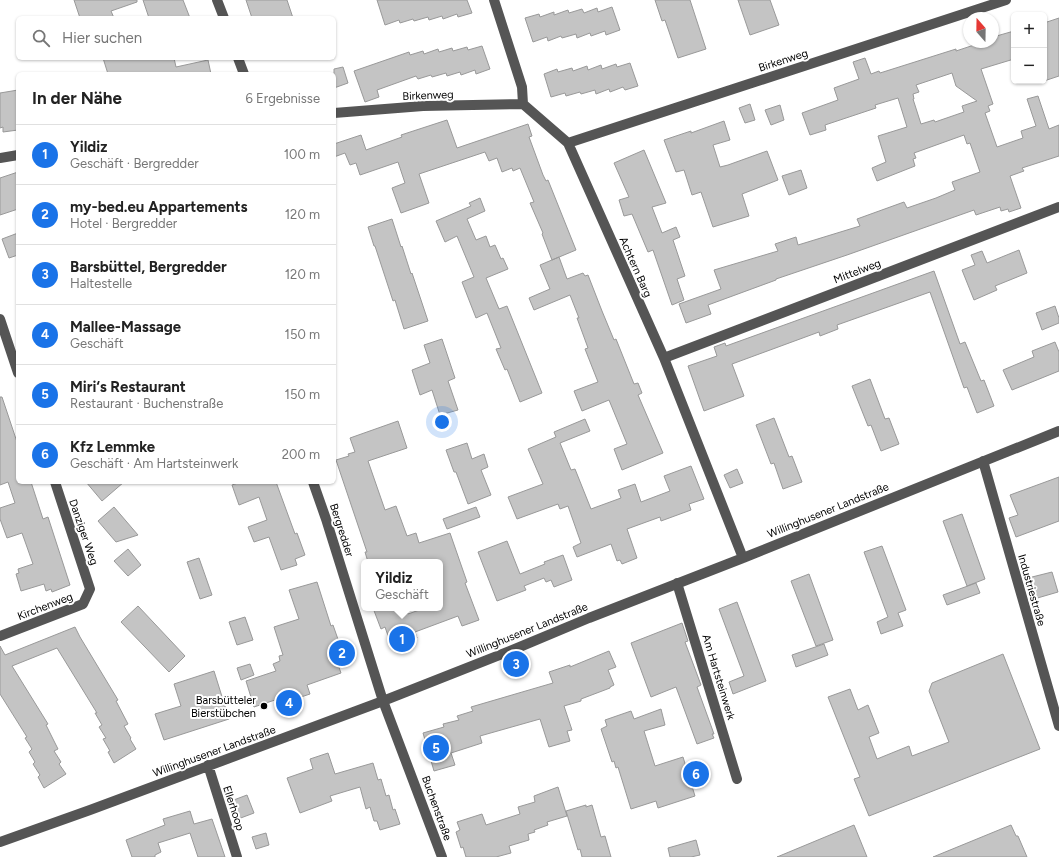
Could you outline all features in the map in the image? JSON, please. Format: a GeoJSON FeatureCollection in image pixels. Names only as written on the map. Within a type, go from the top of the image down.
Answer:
{"type":"FeatureCollection","features":[{"type":"Feature","properties":{"kind":"street"},"geometry":{"type":"LineString","coordinates":[[217,0],[223,16]]}},
{"type":"Feature","properties":{"kind":"street"},"geometry":{"type":"LineString","coordinates":[[494,0],[522,87],[523,104]]}},
{"type":"Feature","properties":{"kind":"street","name":"Birkenweg"},"geometry":{"type":"LineString","coordinates":[[568,144],[1006,0]]}},
{"type":"Feature","properties":{"kind":"street"},"geometry":{"type":"LineString","coordinates":[[239,60],[243,72]]}},
{"type":"Feature","properties":{"kind":"street","name":"Birkenweg"},"geometry":{"type":"LineString","coordinates":[[336,113],[423,106],[523,104]]}},
{"type":"Feature","properties":{"kind":"street","name":"Achtern Barg"},"geometry":{"type":"LineString","coordinates":[[523,104],[568,144],[664,358],[743,558]]}},
{"type":"Feature","properties":{"kind":"street"},"geometry":{"type":"LineString","coordinates":[[0,158],[16,155]]}},
{"type":"Feature","properties":{"kind":"street","name":"Mittelweg"},"geometry":{"type":"LineString","coordinates":[[664,358],[1059,207]]}},
{"type":"Feature","properties":{"kind":"street"},"geometry":{"type":"LineString","coordinates":[[0,320],[16,367]]}},
{"type":"Feature","properties":{"kind":"street","name":"Willinghusener Landstraße"},"geometry":{"type":"LineString","coordinates":[[0,842],[383,701],[677,582],[743,558],[1059,431]]}},
{"type":"Feature","properties":{"kind":"street","name":"Industriestraße"},"geometry":{"type":"LineString","coordinates":[[983,461],[1059,726]]}},
{"type":"Feature","properties":{"kind":"street","name":"Danziger Weg"},"geometry":{"type":"LineString","coordinates":[[55,484],[90,589]]}},
{"type":"Feature","properties":{"kind":"street","name":"Bergredder"},"geometry":{"type":"LineString","coordinates":[[314,484],[383,701]]}},
{"type":"Feature","properties":{"kind":"street","name":"Am Hartsteinwerk"},"geometry":{"type":"LineString","coordinates":[[677,582],[737,779]]}},
{"type":"Feature","properties":{"kind":"street","name":"Kirchenweg"},"geometry":{"type":"LineString","coordinates":[[0,636],[83,604],[90,589]]}},
{"type":"Feature","properties":{"kind":"street","name":"Buchenstraße"},"geometry":{"type":"LineString","coordinates":[[383,701],[442,857]]}},
{"type":"Feature","properties":{"kind":"street","name":"Ellerhoop"},"geometry":{"type":"LineString","coordinates":[[208,765],[237,857]]}},
{"type":"Feature","properties":{"kind":"building"},"geometry":{"type":"Polygon","coordinates":[[[74,0],[137,0],[137,2],[111,11],[113,16],[79,16],[74,0]]]}},
{"type":"Feature","properties":{"kind":"building"},"geometry":{"type":"Polygon","coordinates":[[[143,0],[183,0],[189,16],[148,16],[143,0]]]}},
{"type":"Feature","properties":{"kind":"building"},"geometry":{"type":"Polygon","coordinates":[[[246,0],[287,0],[292,16],[251,16],[246,0]]]}},
{"type":"Feature","properties":{"kind":"building"},"geometry":{"type":"Polygon","coordinates":[[[377,0],[467,0],[472,13],[458,17],[457,14],[443,19],[442,16],[429,20],[428,17],[400,23],[399,20],[385,25],[377,0]]]}},
{"type":"Feature","properties":{"kind":"building"},"geometry":{"type":"Polygon","coordinates":[[[655,0],[690,0],[706,49],[678,58],[665,20],[662,21],[655,0]]]}},
{"type":"Feature","properties":{"kind":"building"},"geometry":{"type":"Polygon","coordinates":[[[738,0],[770,0],[779,25],[750,35],[738,0]]]}},
{"type":"Feature","properties":{"kind":"building"},"geometry":{"type":"Polygon","coordinates":[[[612,7],[620,30],[606,35],[605,31],[591,36],[590,33],[577,38],[576,34],[562,38],[561,36],[548,41],[547,37],[533,42],[525,18],[539,14],[540,17],[554,12],[554,15],[568,10],[569,13],[582,9],[584,13],[597,8],[598,12],[612,7]]]}},
{"type":"Feature","properties":{"kind":"building"},"geometry":{"type":"Polygon","coordinates":[[[1059,18],[1059,76],[1047,80],[1047,48],[1047,22],[1059,18]]]}},
{"type":"Feature","properties":{"kind":"building"},"geometry":{"type":"Polygon","coordinates":[[[1011,32],[1011,60],[981,69],[993,104],[988,106],[990,111],[985,113],[997,147],[1023,138],[1021,131],[1036,126],[1027,99],[1038,96],[1049,129],[1059,125],[1059,156],[1022,168],[1024,171],[1010,176],[1021,208],[1009,212],[1008,209],[1001,211],[1000,207],[976,215],[974,210],[776,279],[708,305],[711,314],[686,323],[679,304],[721,289],[714,270],[778,251],[775,244],[796,237],[798,245],[860,226],[857,219],[904,202],[907,208],[936,198],[955,190],[952,182],[980,172],[970,143],[967,144],[964,135],[914,153],[916,158],[913,159],[915,166],[877,181],[872,168],[886,162],[878,136],[907,127],[898,98],[875,105],[876,108],[825,125],[826,130],[810,135],[802,113],[838,100],[834,88],[859,79],[853,62],[865,58],[871,74],[879,71],[880,73],[956,49],[956,51],[965,48],[999,48],[999,35],[1011,32]],[[952,73],[916,85],[919,92],[913,94],[913,99],[921,124],[934,120],[935,122],[964,112],[962,106],[977,101],[956,86],[952,73]]]}},
{"type":"Feature","properties":{"kind":"building"},"geometry":{"type":"Polygon","coordinates":[[[482,46],[490,69],[476,74],[475,70],[461,75],[460,72],[447,76],[446,73],[418,79],[416,76],[377,90],[379,97],[365,102],[354,71],[409,52],[410,55],[423,51],[424,54],[438,49],[439,52],[452,48],[453,51],[467,47],[468,50],[482,46]]]}},
{"type":"Feature","properties":{"kind":"building"},"geometry":{"type":"Polygon","coordinates":[[[104,60],[174,60],[176,67],[208,60],[211,72],[107,72],[104,60]]]}},
{"type":"Feature","properties":{"kind":"building"},"geometry":{"type":"Polygon","coordinates":[[[630,63],[638,86],[625,90],[623,87],[610,92],[609,89],[596,94],[595,90],[566,96],[565,93],[551,97],[544,74],[557,69],[558,72],[572,68],[573,71],[587,66],[588,70],[601,65],[602,69],[616,64],[617,67],[630,63]]]}},
{"type":"Feature","properties":{"kind":"building"},"geometry":{"type":"Polygon","coordinates":[[[343,67],[348,83],[336,87],[336,72],[334,72],[334,69],[343,67]]]}},
{"type":"Feature","properties":{"kind":"building"},"geometry":{"type":"Polygon","coordinates":[[[16,90],[16,130],[3,132],[3,127],[0,128],[0,93],[16,90]]]}},
{"type":"Feature","properties":{"kind":"building"},"geometry":{"type":"Polygon","coordinates":[[[750,104],[755,120],[745,123],[739,108],[750,104]]]}},
{"type":"Feature","properties":{"kind":"building"},"geometry":{"type":"Polygon","coordinates":[[[780,105],[784,120],[771,125],[765,110],[780,105]]]}},
{"type":"Feature","properties":{"kind":"building"},"geometry":{"type":"Polygon","coordinates":[[[447,120],[457,148],[528,124],[532,136],[529,137],[543,175],[546,181],[548,180],[576,250],[552,260],[542,234],[543,233],[530,203],[534,202],[520,168],[513,171],[512,168],[502,172],[497,158],[489,161],[485,152],[419,174],[429,203],[401,213],[392,188],[405,183],[398,162],[360,175],[356,163],[350,165],[345,153],[336,156],[336,143],[361,135],[366,150],[402,137],[401,135],[447,120]]]}},
{"type":"Feature","properties":{"kind":"building"},"geometry":{"type":"Polygon","coordinates":[[[724,121],[730,140],[713,145],[720,167],[767,151],[778,180],[742,194],[749,216],[713,227],[701,192],[692,195],[684,170],[676,172],[664,140],[691,131],[691,133],[724,121]]]}},
{"type":"Feature","properties":{"kind":"building"},"geometry":{"type":"Polygon","coordinates":[[[644,150],[666,203],[652,207],[662,233],[676,227],[680,237],[673,240],[685,276],[677,279],[684,300],[672,305],[653,250],[648,252],[632,214],[624,216],[619,200],[629,197],[614,163],[644,150]]]}},
{"type":"Feature","properties":{"kind":"building"},"geometry":{"type":"Polygon","coordinates":[[[801,170],[807,188],[789,195],[782,176],[801,170]]]}},
{"type":"Feature","properties":{"kind":"building"},"geometry":{"type":"Polygon","coordinates":[[[16,173],[16,210],[0,215],[0,178],[16,173]]]}},
{"type":"Feature","properties":{"kind":"building"},"geometry":{"type":"Polygon","coordinates":[[[480,198],[485,211],[467,219],[476,240],[486,236],[490,247],[495,245],[501,259],[503,258],[508,269],[486,278],[499,309],[507,306],[542,393],[520,402],[507,369],[505,370],[496,349],[501,348],[487,313],[476,318],[462,282],[474,277],[457,236],[445,242],[436,221],[471,206],[469,203],[480,198]]]}},
{"type":"Feature","properties":{"kind":"building"},"geometry":{"type":"Polygon","coordinates":[[[392,219],[428,321],[404,329],[368,227],[392,219]]]}},
{"type":"Feature","properties":{"kind":"building"},"geometry":{"type":"Polygon","coordinates":[[[16,234],[16,256],[9,258],[2,239],[16,234]]]}},
{"type":"Feature","properties":{"kind":"building"},"geometry":{"type":"Polygon","coordinates":[[[1019,250],[1027,273],[995,286],[997,290],[974,300],[962,270],[975,265],[971,255],[982,251],[987,263],[1019,250]]]}},
{"type":"Feature","properties":{"kind":"building"},"geometry":{"type":"Polygon","coordinates":[[[559,257],[567,279],[583,273],[585,276],[588,275],[614,340],[616,339],[634,384],[638,383],[642,393],[638,395],[663,453],[622,470],[614,449],[627,444],[609,400],[582,411],[574,391],[598,382],[585,349],[588,348],[570,295],[534,310],[529,298],[550,289],[540,265],[559,257]]]}},
{"type":"Feature","properties":{"kind":"building"},"geometry":{"type":"Polygon","coordinates":[[[934,271],[960,344],[965,342],[981,381],[984,380],[994,406],[977,413],[967,387],[964,388],[930,292],[837,325],[838,329],[820,336],[819,332],[732,364],[744,396],[704,411],[688,366],[717,356],[714,347],[725,343],[726,346],[934,271]]]}},
{"type":"Feature","properties":{"kind":"building"},"geometry":{"type":"Polygon","coordinates":[[[1055,306],[1059,323],[1042,330],[1036,313],[1055,306]]]}},
{"type":"Feature","properties":{"kind":"building"},"geometry":{"type":"Polygon","coordinates":[[[442,339],[455,378],[448,381],[458,410],[440,415],[432,390],[420,395],[412,370],[430,363],[424,345],[442,339]]]}},
{"type":"Feature","properties":{"kind":"building"},"geometry":{"type":"Polygon","coordinates":[[[1055,342],[1059,352],[1059,371],[1012,390],[1003,370],[1034,357],[1032,351],[1055,342]]]}},
{"type":"Feature","properties":{"kind":"building"},"geometry":{"type":"Polygon","coordinates":[[[870,379],[885,419],[889,418],[899,444],[881,451],[871,425],[868,426],[852,386],[870,379]]]}},
{"type":"Feature","properties":{"kind":"building"},"geometry":{"type":"Polygon","coordinates":[[[0,397],[2,397],[16,439],[16,484],[32,484],[43,519],[48,517],[70,585],[52,592],[51,589],[46,591],[44,584],[21,591],[16,574],[19,573],[18,569],[33,564],[22,533],[7,538],[0,519],[0,508],[15,503],[8,482],[0,485],[0,397]]]}},
{"type":"Feature","properties":{"kind":"building"},"geometry":{"type":"Polygon","coordinates":[[[774,418],[789,457],[792,456],[802,482],[783,489],[774,463],[771,464],[756,425],[774,418]]]}},
{"type":"Feature","properties":{"kind":"building"},"geometry":{"type":"Polygon","coordinates":[[[585,419],[590,431],[560,443],[571,470],[575,469],[591,509],[621,498],[618,490],[635,484],[641,502],[670,491],[664,476],[691,466],[704,499],[689,504],[691,510],[661,521],[660,517],[627,529],[637,558],[622,564],[620,560],[617,561],[611,544],[577,557],[573,547],[581,543],[568,506],[560,509],[558,504],[517,519],[508,497],[543,484],[528,449],[556,437],[554,432],[585,419]]]}},
{"type":"Feature","properties":{"kind":"building"},"geometry":{"type":"Polygon","coordinates":[[[398,421],[407,448],[368,461],[385,510],[396,506],[407,536],[416,533],[419,543],[450,533],[467,582],[465,583],[479,620],[462,626],[458,616],[415,632],[417,638],[392,647],[385,627],[381,629],[374,611],[407,611],[408,614],[416,611],[443,611],[443,559],[367,559],[365,552],[367,552],[336,460],[349,456],[348,454],[355,452],[350,438],[398,421]]]}},
{"type":"Feature","properties":{"kind":"building"},"geometry":{"type":"Polygon","coordinates":[[[467,443],[472,459],[484,454],[488,467],[481,470],[491,495],[468,504],[446,450],[467,443]]]}},
{"type":"Feature","properties":{"kind":"building"},"geometry":{"type":"Polygon","coordinates":[[[737,469],[743,483],[730,488],[724,475],[737,469]]]}},
{"type":"Feature","properties":{"kind":"building"},"geometry":{"type":"Polygon","coordinates":[[[1059,477],[1059,521],[1016,537],[1009,518],[1018,515],[1010,495],[1059,477]]]}},
{"type":"Feature","properties":{"kind":"building"},"geometry":{"type":"Polygon","coordinates":[[[88,484],[122,484],[102,501],[88,484]]]}},
{"type":"Feature","properties":{"kind":"building"},"geometry":{"type":"Polygon","coordinates":[[[277,484],[295,534],[297,533],[305,555],[295,559],[297,565],[281,570],[269,537],[254,542],[248,527],[267,520],[259,497],[239,505],[232,485],[277,484]]]}},
{"type":"Feature","properties":{"kind":"building"},"geometry":{"type":"Polygon","coordinates":[[[114,507],[138,535],[116,542],[98,521],[114,507]]]}},
{"type":"Feature","properties":{"kind":"building"},"geometry":{"type":"Polygon","coordinates":[[[476,507],[480,517],[447,529],[443,519],[476,507]]]}},
{"type":"Feature","properties":{"kind":"building"},"geometry":{"type":"Polygon","coordinates":[[[962,514],[985,579],[967,586],[943,521],[962,514]]]}},
{"type":"Feature","properties":{"kind":"building"},"geometry":{"type":"Polygon","coordinates":[[[507,541],[520,574],[545,564],[544,562],[563,555],[572,580],[554,587],[551,580],[546,582],[544,578],[524,586],[526,590],[497,601],[478,552],[507,541]]]}},
{"type":"Feature","properties":{"kind":"building"},"geometry":{"type":"Polygon","coordinates":[[[882,546],[906,610],[898,613],[903,626],[881,634],[877,622],[888,617],[864,552],[882,546]]]}},
{"type":"Feature","properties":{"kind":"building"},"geometry":{"type":"Polygon","coordinates":[[[128,549],[141,565],[128,576],[114,561],[128,549]]]}},
{"type":"Feature","properties":{"kind":"building"},"geometry":{"type":"Polygon","coordinates":[[[199,558],[212,595],[200,599],[187,562],[199,558]]]}},
{"type":"Feature","properties":{"kind":"building"},"geometry":{"type":"Polygon","coordinates":[[[1052,572],[1058,592],[1034,599],[1028,578],[1052,572]]]}},
{"type":"Feature","properties":{"kind":"building"},"geometry":{"type":"Polygon","coordinates":[[[809,574],[833,640],[816,646],[791,581],[809,574]]]}},
{"type":"Feature","properties":{"kind":"building"},"geometry":{"type":"Polygon","coordinates":[[[317,582],[331,626],[333,625],[340,645],[332,648],[341,673],[307,685],[310,694],[286,702],[284,697],[254,707],[246,681],[276,671],[273,664],[280,661],[279,656],[283,655],[274,627],[299,619],[289,590],[317,582]]]}},
{"type":"Feature","properties":{"kind":"building"},"geometry":{"type":"Polygon","coordinates":[[[976,583],[980,593],[947,605],[943,595],[976,583]]]}},
{"type":"Feature","properties":{"kind":"building"},"geometry":{"type":"Polygon","coordinates":[[[737,602],[766,681],[733,694],[729,682],[744,676],[719,609],[737,602]]]}},
{"type":"Feature","properties":{"kind":"building"},"geometry":{"type":"Polygon","coordinates":[[[138,606],[185,656],[169,672],[121,622],[138,606]]]}},
{"type":"Feature","properties":{"kind":"building"},"geometry":{"type":"Polygon","coordinates":[[[245,617],[253,640],[237,645],[229,622],[245,617]]]}},
{"type":"Feature","properties":{"kind":"building"},"geometry":{"type":"Polygon","coordinates":[[[682,623],[688,641],[685,642],[701,685],[697,687],[714,734],[712,734],[714,738],[697,744],[676,687],[651,697],[631,643],[682,623]]]}},
{"type":"Feature","properties":{"kind":"building"},"geometry":{"type":"Polygon","coordinates":[[[75,627],[118,700],[116,701],[128,724],[124,726],[136,749],[114,763],[108,752],[110,751],[103,739],[106,738],[99,727],[102,725],[95,713],[97,713],[57,648],[12,666],[48,724],[46,725],[58,749],[54,751],[61,762],[59,764],[66,774],[44,788],[38,777],[40,775],[33,764],[35,762],[29,752],[32,749],[25,738],[27,737],[0,694],[0,646],[5,655],[75,627]]]}},
{"type":"Feature","properties":{"kind":"building"},"geometry":{"type":"Polygon","coordinates":[[[824,644],[828,655],[796,667],[792,655],[824,644]]]}},
{"type":"Feature","properties":{"kind":"building"},"geometry":{"type":"Polygon","coordinates":[[[609,651],[616,667],[608,670],[614,685],[581,699],[581,701],[564,706],[572,730],[567,731],[570,741],[549,747],[540,719],[480,736],[482,743],[451,753],[455,765],[434,771],[423,733],[444,727],[443,724],[459,720],[457,716],[473,711],[471,707],[553,683],[549,672],[570,665],[570,667],[609,651]]]}},
{"type":"Feature","properties":{"kind":"building"},"geometry":{"type":"Polygon","coordinates":[[[1003,654],[1040,749],[869,816],[854,779],[860,777],[828,697],[850,689],[858,710],[868,705],[879,733],[869,737],[877,759],[909,746],[912,756],[949,742],[929,691],[932,683],[1003,654]]]}},
{"type":"Feature","properties":{"kind":"building"},"geometry":{"type":"Polygon","coordinates":[[[250,664],[254,675],[241,680],[237,668],[250,664]]]}},
{"type":"Feature","properties":{"kind":"building"},"geometry":{"type":"Polygon","coordinates":[[[214,671],[229,719],[164,740],[155,714],[181,706],[174,684],[214,671]]]}},
{"type":"Feature","properties":{"kind":"building"},"geometry":{"type":"Polygon","coordinates":[[[661,709],[665,725],[644,731],[655,766],[683,757],[695,796],[658,808],[656,801],[631,809],[618,767],[616,768],[614,761],[612,762],[601,729],[607,726],[605,720],[631,711],[634,719],[661,709]]]}},
{"type":"Feature","properties":{"kind":"building"},"geometry":{"type":"Polygon","coordinates":[[[328,753],[335,774],[373,763],[378,780],[381,779],[386,796],[389,795],[393,810],[395,809],[400,824],[380,830],[377,821],[374,821],[370,807],[366,809],[360,787],[330,796],[332,801],[300,813],[287,778],[313,769],[310,759],[328,753]]]}},
{"type":"Feature","properties":{"kind":"building"},"geometry":{"type":"Polygon","coordinates":[[[558,787],[567,816],[547,822],[548,825],[534,830],[535,832],[528,834],[529,840],[509,846],[511,853],[496,857],[466,857],[463,847],[461,848],[456,832],[460,830],[457,822],[482,814],[486,825],[520,814],[518,807],[535,802],[534,796],[558,787]]]}},
{"type":"Feature","properties":{"kind":"building"},"geometry":{"type":"Polygon","coordinates":[[[247,795],[254,813],[238,819],[231,801],[247,795]]]}},
{"type":"Feature","properties":{"kind":"building"},"geometry":{"type":"Polygon","coordinates":[[[586,805],[586,807],[592,805],[601,837],[605,836],[611,857],[582,857],[580,849],[578,850],[566,811],[586,805]]]}},
{"type":"Feature","properties":{"kind":"building"},"geometry":{"type":"Polygon","coordinates":[[[190,811],[194,824],[212,819],[225,857],[198,857],[190,833],[158,843],[161,852],[155,855],[155,857],[132,857],[126,840],[165,825],[163,819],[190,811]]]}},
{"type":"Feature","properties":{"kind":"building"},"geometry":{"type":"Polygon","coordinates":[[[854,825],[867,857],[777,857],[854,825]]]}},
{"type":"Feature","properties":{"kind":"building"},"geometry":{"type":"Polygon","coordinates":[[[1011,825],[1016,836],[1018,836],[1027,857],[933,857],[1011,825]]]}},
{"type":"Feature","properties":{"kind":"building"},"geometry":{"type":"Polygon","coordinates":[[[266,833],[269,845],[256,849],[252,837],[266,833]]]}},
{"type":"Feature","properties":{"kind":"building"},"geometry":{"type":"Polygon","coordinates":[[[696,840],[700,855],[691,857],[670,857],[668,848],[696,840]]]}},
{"type":"Feature","properties":{"kind":"place","name":"Yildiz"},"geometry":{"type":"Point","coordinates":[402,639]}},
{"type":"Feature","properties":{"kind":"place","name":"my-bed.eu Appartements"},"geometry":{"type":"Point","coordinates":[342,653]}},
{"type":"Feature","properties":{"kind":"place","name":"Barsbüttel, Bergredder"},"geometry":{"type":"Point","coordinates":[516,664]}},
{"type":"Feature","properties":{"kind":"place","name":"Mallee-Massage"},"geometry":{"type":"Point","coordinates":[289,703]}},
{"type":"Feature","properties":{"kind":"place","name":"Barsbütteler Bierstübchen"},"geometry":{"type":"Point","coordinates":[264,706]}},
{"type":"Feature","properties":{"kind":"place","name":"Miri‘s Restaurant"},"geometry":{"type":"Point","coordinates":[436,748]}},
{"type":"Feature","properties":{"kind":"place","name":"Kfz Lemmke"},"geometry":{"type":"Point","coordinates":[696,774]}}]}
